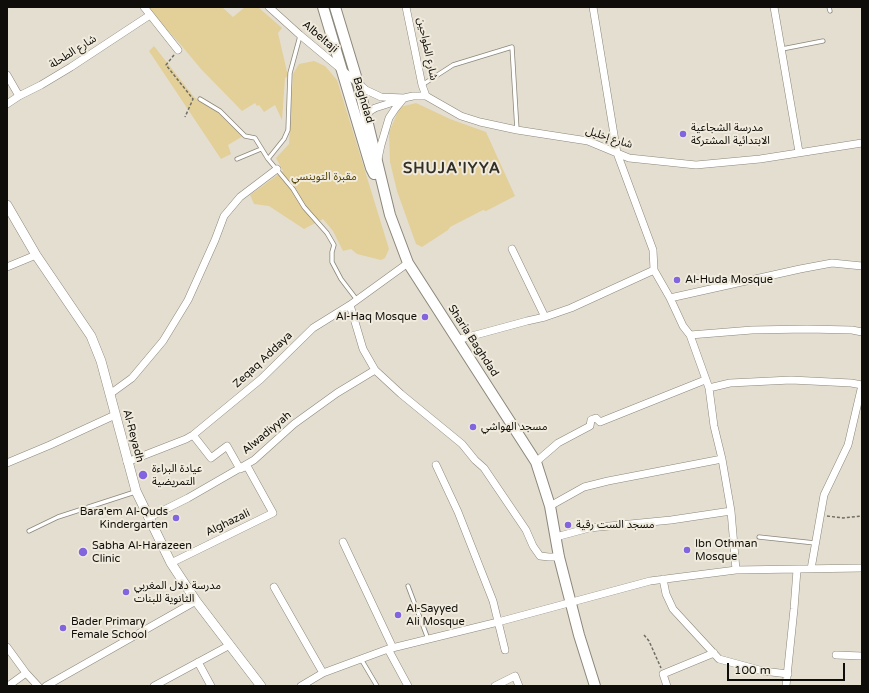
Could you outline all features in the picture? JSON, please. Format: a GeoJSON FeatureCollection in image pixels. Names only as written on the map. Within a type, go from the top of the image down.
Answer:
{"type":"FeatureCollection","features":[{"type":"Feature","properties":{"kind":"main road","name":"Baghdad"},"geometry":{"type":"LineString","coordinates":[[323,7],[371,168],[386,198]]}},
{"type":"Feature","properties":{"kind":"main road","name":"Sharia Baghdad"},"geometry":{"type":"LineString","coordinates":[[335,7],[358,83],[390,215],[408,263],[536,462],[550,506],[559,556],[579,635],[595,686]]}},
{"type":"Feature","properties":{"kind":"street"},"geometry":{"type":"LineString","coordinates":[[144,7],[178,50]]}},
{"type":"Feature","properties":{"kind":"street","name":"Albeltaji"},"geometry":{"type":"LineString","coordinates":[[269,7],[300,35],[372,94],[381,97],[404,98]]}},
{"type":"Feature","properties":{"kind":"street","name":"شارع الطواحين"},"geometry":{"type":"LineString","coordinates":[[406,7],[422,85],[426,96]]}},
{"type":"Feature","properties":{"kind":"street"},"geometry":{"type":"LineString","coordinates":[[593,7],[617,153],[653,250],[654,270],[670,298],[683,326],[690,335],[709,388],[714,426],[722,459],[731,511],[736,570]]}},
{"type":"Feature","properties":{"kind":"street"},"geometry":{"type":"LineString","coordinates":[[774,7],[799,152]]}},
{"type":"Feature","properties":{"kind":"street","name":"شارع الطحلة"},"geometry":{"type":"LineString","coordinates":[[7,104],[47,81],[150,15]]}},
{"type":"Feature","properties":{"kind":"street"},"geometry":{"type":"LineString","coordinates":[[7,75],[19,96]]}},
{"type":"Feature","properties":{"kind":"street"},"geometry":{"type":"LineString","coordinates":[[366,117],[370,111],[375,108],[404,98],[426,96]]}},
{"type":"Feature","properties":{"kind":"street","name":"شارع إخليل"},"geometry":{"type":"LineString","coordinates":[[426,96],[461,116],[480,122],[518,130],[588,141],[629,158],[696,165],[760,159],[862,143]]}},
{"type":"Feature","properties":{"kind":"street"},"geometry":{"type":"LineString","coordinates":[[377,165],[380,144],[386,127],[394,109],[404,98]]}},
{"type":"Feature","properties":{"kind":"street"},"geometry":{"type":"LineString","coordinates":[[110,394],[132,378],[163,341],[188,300],[224,216],[240,197],[277,169]]}},
{"type":"Feature","properties":{"kind":"street","name":"Al-Reyadh"},"geometry":{"type":"LineString","coordinates":[[7,205],[36,255],[91,336],[101,361],[136,491],[171,563],[196,601],[261,686]]}},
{"type":"Feature","properties":{"kind":"street"},"geometry":{"type":"LineString","coordinates":[[512,249],[545,317]]}},
{"type":"Feature","properties":{"kind":"street"},"geometry":{"type":"LineString","coordinates":[[7,267],[36,255]]}},
{"type":"Feature","properties":{"kind":"street","name":"Zeqaq Addaya"},"geometry":{"type":"LineString","coordinates":[[127,462],[193,435],[261,379],[313,328],[350,305],[408,263]]}},
{"type":"Feature","properties":{"kind":"street"},"geometry":{"type":"LineString","coordinates":[[670,298],[832,263],[862,266]]}},
{"type":"Feature","properties":{"kind":"street"},"geometry":{"type":"LineString","coordinates":[[458,340],[545,317],[570,308],[654,270]]}},
{"type":"Feature","properties":{"kind":"street"},"geometry":{"type":"LineString","coordinates":[[350,305],[363,349],[375,370],[400,394],[462,444],[475,460],[484,468],[526,530],[533,546],[540,556],[559,556]]}},
{"type":"Feature","properties":{"kind":"street"},"geometry":{"type":"LineString","coordinates":[[690,335],[752,330],[807,329],[852,330],[862,332]]}},
{"type":"Feature","properties":{"kind":"street","name":"Alwadiyyah"},"geometry":{"type":"LineString","coordinates":[[148,518],[188,498],[254,460],[294,424],[337,393],[375,370]]}},
{"type":"Feature","properties":{"kind":"street"},"geometry":{"type":"LineString","coordinates":[[536,462],[558,443],[590,426],[591,420],[596,418],[600,422],[705,380]]}},
{"type":"Feature","properties":{"kind":"street"},"geometry":{"type":"LineString","coordinates":[[709,388],[730,384],[791,380],[851,383],[862,385],[848,445],[824,495],[811,569]]}},
{"type":"Feature","properties":{"kind":"street"},"geometry":{"type":"LineString","coordinates":[[7,463],[115,415]]}},
{"type":"Feature","properties":{"kind":"street"},"geometry":{"type":"LineString","coordinates":[[193,435],[211,458],[228,446],[240,469]]}},
{"type":"Feature","properties":{"kind":"street"},"geometry":{"type":"LineString","coordinates":[[550,506],[584,487],[616,479],[722,459]]}},
{"type":"Feature","properties":{"kind":"street"},"geometry":{"type":"LineString","coordinates":[[436,465],[458,512],[493,601],[505,650]]}},
{"type":"Feature","properties":{"kind":"street","name":"Alghazali"},"geometry":{"type":"LineString","coordinates":[[171,563],[273,513],[247,466],[240,469]]}},
{"type":"Feature","properties":{"kind":"street"},"geometry":{"type":"LineString","coordinates":[[556,537],[589,528],[671,520],[731,511]]}},
{"type":"Feature","properties":{"kind":"street"},"geometry":{"type":"LineString","coordinates":[[343,542],[408,686]]}},
{"type":"Feature","properties":{"kind":"street"},"geometry":{"type":"LineString","coordinates":[[301,686],[323,674],[391,648],[498,622],[650,581],[736,570],[862,568]]}},
{"type":"Feature","properties":{"kind":"street"},"geometry":{"type":"LineString","coordinates":[[786,686],[797,570]]}},
{"type":"Feature","properties":{"kind":"street"},"geometry":{"type":"LineString","coordinates":[[663,579],[666,594],[673,609],[719,659],[763,672],[788,674]]}},
{"type":"Feature","properties":{"kind":"street"},"geometry":{"type":"LineString","coordinates":[[274,587],[323,674]]}},
{"type":"Feature","properties":{"kind":"street"},"geometry":{"type":"LineString","coordinates":[[46,686],[196,601]]}},
{"type":"Feature","properties":{"kind":"street"},"geometry":{"type":"LineString","coordinates":[[154,686],[230,645]]}},
{"type":"Feature","properties":{"kind":"street"},"geometry":{"type":"LineString","coordinates":[[7,647],[26,673],[38,686]]}},
{"type":"Feature","properties":{"kind":"street"},"geometry":{"type":"LineString","coordinates":[[666,686],[663,674],[714,653]]}},
{"type":"Feature","properties":{"kind":"street"},"geometry":{"type":"LineString","coordinates":[[836,655],[862,656]]}},
{"type":"Feature","properties":{"kind":"street"},"geometry":{"type":"LineString","coordinates":[[198,662],[211,686]]}},
{"type":"Feature","properties":{"kind":"street"},"geometry":{"type":"LineString","coordinates":[[8,686],[26,673]]}},
{"type":"Feature","properties":{"kind":"street"},"geometry":{"type":"LineString","coordinates":[[495,686],[515,676],[519,686]]}},
{"type":"Feature","properties":{"kind":"lane"},"geometry":{"type":"LineString","coordinates":[[268,158],[284,139],[288,130],[290,73],[300,35]]}},
{"type":"Feature","properties":{"kind":"lane"},"geometry":{"type":"LineString","coordinates":[[782,49],[823,41]]}},
{"type":"Feature","properties":{"kind":"lane"},"geometry":{"type":"LineString","coordinates":[[422,85],[453,65],[512,47],[518,130]]}},
{"type":"Feature","properties":{"kind":"lane"},"geometry":{"type":"LineString","coordinates":[[200,99],[220,111],[245,136],[255,138],[268,158],[293,189],[304,207],[327,233],[334,246],[332,252],[332,262],[341,280],[357,300]]}},
{"type":"Feature","properties":{"kind":"lane"},"geometry":{"type":"LineString","coordinates":[[237,159],[262,149]]}},
{"type":"Feature","properties":{"kind":"lane"},"geometry":{"type":"LineString","coordinates":[[29,531],[58,517],[136,491]]}},
{"type":"Feature","properties":{"kind":"lane"},"geometry":{"type":"LineString","coordinates":[[759,537],[816,543]]}},
{"type":"Feature","properties":{"kind":"lane"},"geometry":{"type":"LineString","coordinates":[[408,586],[428,640]]}},
{"type":"Feature","properties":{"kind":"lane"},"geometry":{"type":"LineString","coordinates":[[361,659],[376,686]]}},
{"type":"Feature","properties":{"kind":"path"},"geometry":{"type":"LineString","coordinates":[[178,50],[166,65],[193,99],[185,117]]}},
{"type":"Feature","properties":{"kind":"path"},"geometry":{"type":"LineString","coordinates":[[821,515],[843,518],[862,516]]}},
{"type":"Feature","properties":{"kind":"path"},"geometry":{"type":"LineString","coordinates":[[644,636],[649,641],[663,674]]}},
{"type":"Feature","properties":{"kind":"green space"},"geometry":{"type":"Polygon","coordinates":[[[150,7],[222,7],[233,17],[245,7],[258,7],[282,28],[278,33],[288,76],[285,78],[282,120],[275,105],[264,112],[259,105],[257,106],[255,103],[242,111],[201,69],[148,9],[150,7]]]}},
{"type":"Feature","properties":{"kind":"green space"},"geometry":{"type":"Polygon","coordinates":[[[154,46],[194,97],[220,114],[243,136],[228,145],[231,154],[221,159],[149,51],[154,46]]]}},
{"type":"Feature","properties":{"kind":"green space","name":"مقبرة التوينسي"},"geometry":{"type":"Polygon","coordinates":[[[314,61],[325,66],[337,80],[389,249],[385,258],[381,260],[357,254],[351,249],[343,251],[333,231],[323,219],[304,229],[269,206],[254,204],[250,195],[283,171],[276,158],[289,144],[293,74],[299,64],[314,61]]]}},
{"type":"Feature","properties":{"kind":"green space"},"geometry":{"type":"Polygon","coordinates":[[[416,103],[450,119],[486,132],[515,196],[450,227],[448,230],[422,247],[416,244],[397,191],[390,162],[389,132],[400,107],[416,103]]]}},
{"type":"Feature","properties":{"kind":"place","name":"مدرسة الشجاعية الابتدائية المشتركة"},"geometry":{"type":"Point","coordinates":[683,134]}},
{"type":"Feature","properties":{"kind":"place","name":"Al-Huda Mosque"},"geometry":{"type":"Point","coordinates":[677,280]}},
{"type":"Feature","properties":{"kind":"place","name":"Al-Haq Mosque"},"geometry":{"type":"Point","coordinates":[425,317]}},
{"type":"Feature","properties":{"kind":"place","name":"مسجد الهواشي"},"geometry":{"type":"Point","coordinates":[473,427]}},
{"type":"Feature","properties":{"kind":"place","name":"عيادة البراءة التمريضية"},"geometry":{"type":"Point","coordinates":[143,475]}},
{"type":"Feature","properties":{"kind":"place","name":"Bara'em Al-Quds Kindergarten"},"geometry":{"type":"Point","coordinates":[176,518]}},
{"type":"Feature","properties":{"kind":"place","name":"مسجد الست رقية"},"geometry":{"type":"Point","coordinates":[568,525]}},
{"type":"Feature","properties":{"kind":"place","name":"Ibn Othman Mosque"},"geometry":{"type":"Point","coordinates":[687,550]}},
{"type":"Feature","properties":{"kind":"place","name":"Sabha Al-Harazeen Clinic"},"geometry":{"type":"Point","coordinates":[83,552]}},
{"type":"Feature","properties":{"kind":"place","name":"مدرسة دلال المغربي الثانوية للبنات"},"geometry":{"type":"Point","coordinates":[126,592]}},
{"type":"Feature","properties":{"kind":"place","name":"Al-Sayyed Ali Mosque"},"geometry":{"type":"Point","coordinates":[398,615]}},
{"type":"Feature","properties":{"kind":"place","name":"Bader Primary Female School"},"geometry":{"type":"Point","coordinates":[63,628]}},
{"type":"Feature","properties":{"kind":"district","name":"SHUJA'IYYA"},"geometry":{"type":"Point","coordinates":[452,169]}}]}
